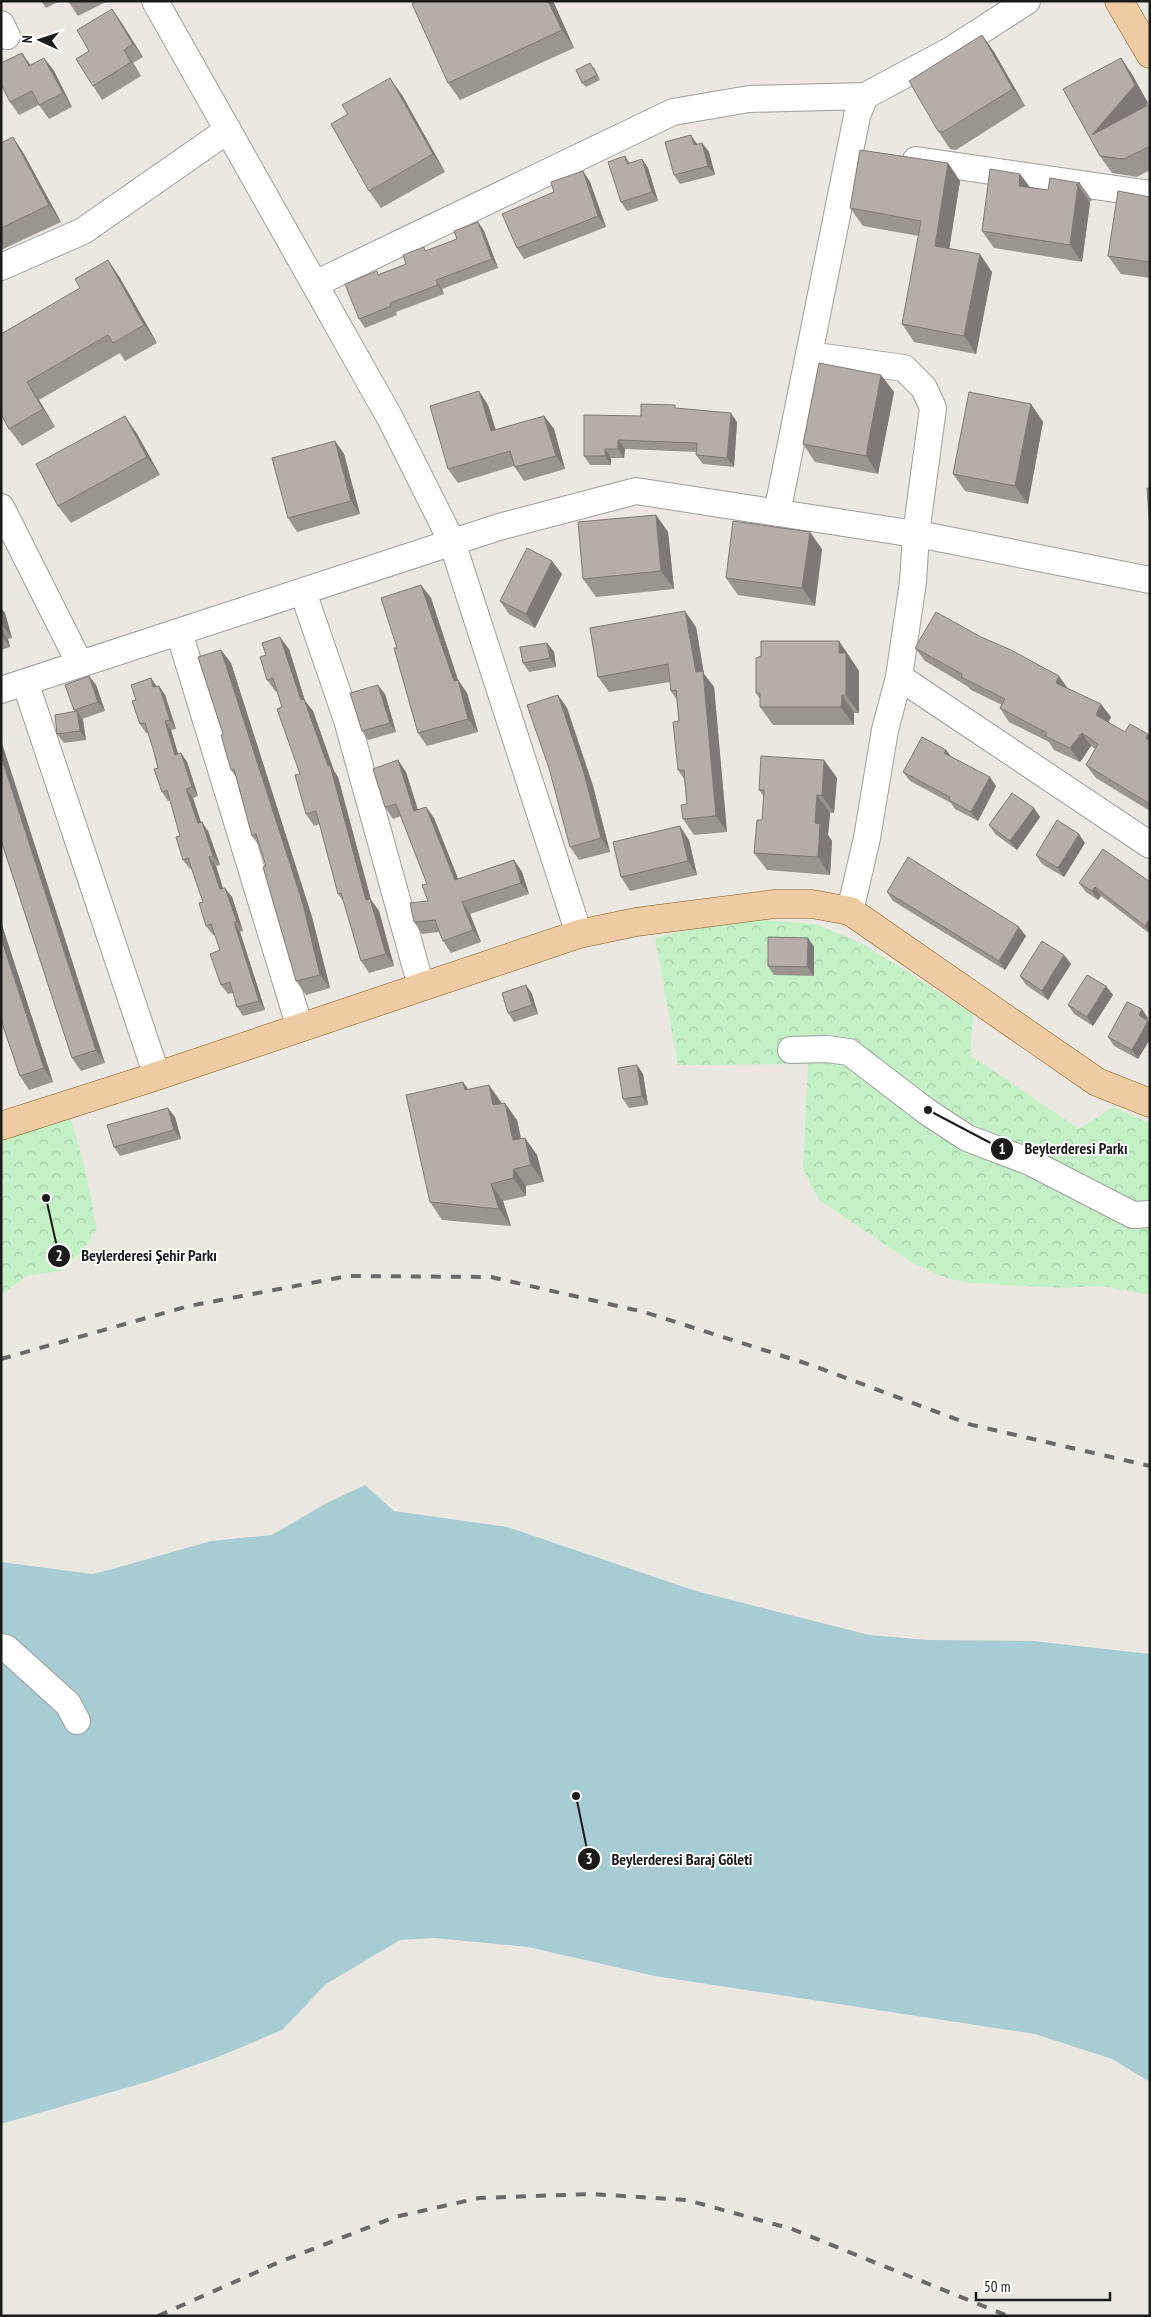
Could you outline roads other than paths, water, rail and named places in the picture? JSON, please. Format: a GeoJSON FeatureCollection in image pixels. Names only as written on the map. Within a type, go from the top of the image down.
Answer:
{"type":"FeatureCollection","features":[{"type":"Feature","properties":{"kind":"main road"},"geometry":{"type":"LineString","coordinates":[[1119,1],[1150,54]]}},
{"type":"Feature","properties":{"kind":"main road"},"geometry":{"type":"LineString","coordinates":[[1,1126],[157,1076],[579,934],[636,922],[775,904],[812,904],[850,912],[1097,1082],[1150,1103]]}},
{"type":"Feature","properties":{"kind":"street"},"geometry":{"type":"LineString","coordinates":[[155,1],[390,418],[452,542],[579,934]]}},
{"type":"Feature","properties":{"kind":"street"},"geometry":{"type":"LineString","coordinates":[[315,284],[673,112],[749,99],[866,96],[951,50],[1028,1]]}},
{"type":"Feature","properties":{"kind":"street"},"geometry":{"type":"LineString","coordinates":[[777,513],[809,355],[871,152],[857,116],[866,96]]}},
{"type":"Feature","properties":{"kind":"street"},"geometry":{"type":"LineString","coordinates":[[1,267],[83,231],[228,130]]}},
{"type":"Feature","properties":{"kind":"street"},"geometry":{"type":"LineString","coordinates":[[871,152],[1150,194]]}},
{"type":"Feature","properties":{"kind":"street"},"geometry":{"type":"LineString","coordinates":[[809,355],[904,368],[924,388],[933,408],[916,534],[913,582],[899,677],[885,730],[867,838],[850,912]]}},
{"type":"Feature","properties":{"kind":"street"},"geometry":{"type":"LineString","coordinates":[[157,1076],[13,686],[498,527],[636,491],[916,534],[1150,580]]}},
{"type":"Feature","properties":{"kind":"street"},"geometry":{"type":"LineString","coordinates":[[1,507],[80,664]]}},
{"type":"Feature","properties":{"kind":"street"},"geometry":{"type":"LineString","coordinates":[[303,592],[347,720],[421,986]]}},
{"type":"Feature","properties":{"kind":"street"},"geometry":{"type":"LineString","coordinates":[[179,632],[300,1028]]}},
{"type":"Feature","properties":{"kind":"street"},"geometry":{"type":"LineString","coordinates":[[899,677],[1150,845]]}},
{"type":"Feature","properties":{"kind":"street"},"geometry":{"type":"LineString","coordinates":[[792,1050],[849,1052],[926,1111],[967,1138],[1030,1162],[1133,1215],[1150,1214]]}},
{"type":"Feature","properties":{"kind":"street"},"geometry":{"type":"LineString","coordinates":[[1,1646],[6,1648],[68,1704],[77,1721]]}},
{"type":"Feature","properties":{"kind":"water"},"geometry":{"type":"Polygon","coordinates":[[[365,1485],[394,1511],[507,1527],[696,1591],[869,1635],[928,1640],[1033,1641],[1150,1654],[1150,2082],[1112,2059],[1035,2034],[655,1976],[528,1947],[434,1938],[400,1940],[326,1984],[282,2030],[218,2057],[150,2081],[1,2124],[1,1562],[92,1574],[211,1541],[272,1535],[325,1504],[365,1485]]]}},
{"type":"Feature","properties":{"kind":"railway"},"geometry":{"type":"LineString","coordinates":[[1,1359],[189,1306],[348,1276],[491,1277],[644,1312],[811,1365],[972,1425],[1150,1466]]}},
{"type":"Feature","properties":{"kind":"railway"},"geometry":{"type":"LineString","coordinates":[[158,2316],[277,2263],[395,2217],[479,2198],[591,2194],[687,2200],[792,2229],[1008,2316]]}},
{"type":"Feature","properties":{"kind":"place","name":"Beylerderesi Parkı"},"geometry":{"type":"Point","coordinates":[928,1110]}},
{"type":"Feature","properties":{"kind":"place","name":"Beylerderesi Şehir Parkı"},"geometry":{"type":"Point","coordinates":[46,1198]}},
{"type":"Feature","properties":{"kind":"place","name":"Beylerderesi Baraj Göleti"},"geometry":{"type":"Point","coordinates":[576,1796]}}]}
